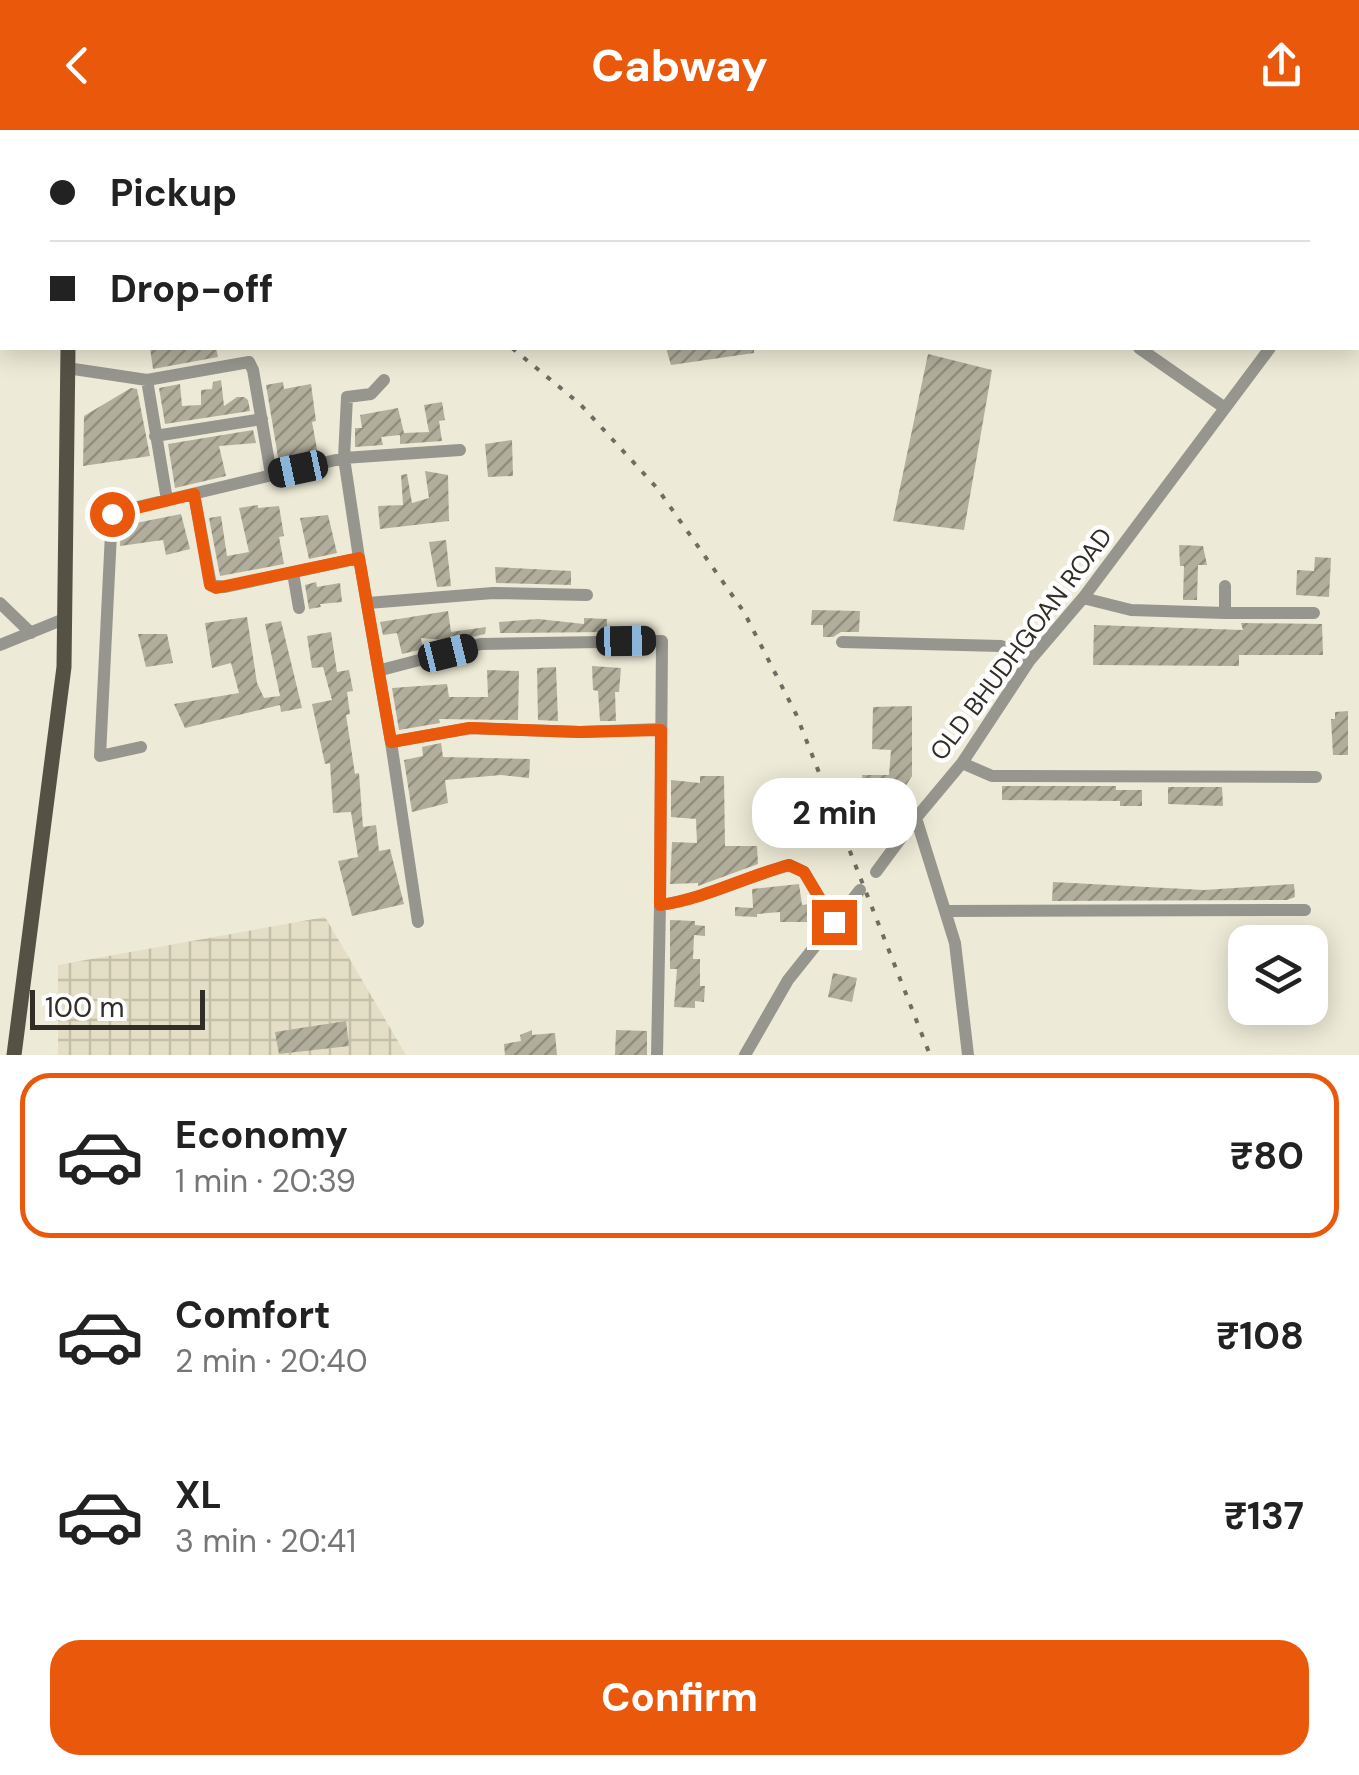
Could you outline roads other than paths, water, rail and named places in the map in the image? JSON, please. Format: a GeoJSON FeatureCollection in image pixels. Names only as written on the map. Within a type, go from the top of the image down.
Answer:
{"type":"FeatureCollection","features":[{"type":"Feature","properties":{"kind":"main road"},"geometry":{"type":"LineString","coordinates":[[14,1055],[64,667],[68,350]]}},
{"type":"Feature","properties":{"kind":"street"},"geometry":{"type":"LineString","coordinates":[[1143,350],[1225,408]]}},
{"type":"Feature","properties":{"kind":"street","name":"OLD BHUDHGOAN ROAD"},"geometry":{"type":"LineString","coordinates":[[876,872],[962,763],[1030,660],[1083,598],[1268,350]]}},
{"type":"Feature","properties":{"kind":"street"},"geometry":{"type":"LineString","coordinates":[[67,368],[147,380],[249,362],[271,474]]}},
{"type":"Feature","properties":{"kind":"street"},"geometry":{"type":"LineString","coordinates":[[147,380],[166,500]]}},
{"type":"Feature","properties":{"kind":"street"},"geometry":{"type":"LineString","coordinates":[[384,380],[370,394],[347,397],[344,458],[418,922]]}},
{"type":"Feature","properties":{"kind":"street"},"geometry":{"type":"LineString","coordinates":[[156,436],[262,419]]}},
{"type":"Feature","properties":{"kind":"street"},"geometry":{"type":"LineString","coordinates":[[141,747],[100,756],[112,514],[344,458],[460,450]]}},
{"type":"Feature","properties":{"kind":"street"},"geometry":{"type":"LineString","coordinates":[[194,494],[210,585],[225,587],[359,558]]}},
{"type":"Feature","properties":{"kind":"street"},"geometry":{"type":"LineString","coordinates":[[293,573],[299,608]]}},
{"type":"Feature","properties":{"kind":"street"},"geometry":{"type":"LineString","coordinates":[[1225,586],[1225,613]]}},
{"type":"Feature","properties":{"kind":"street"},"geometry":{"type":"LineString","coordinates":[[368,602],[493,594],[588,594]]}},
{"type":"Feature","properties":{"kind":"street"},"geometry":{"type":"LineString","coordinates":[[1083,598],[1131,610],[1314,614]]}},
{"type":"Feature","properties":{"kind":"street"},"geometry":{"type":"LineString","coordinates":[[0,604],[31,633]]}},
{"type":"Feature","properties":{"kind":"street"},"geometry":{"type":"LineString","coordinates":[[0,645],[64,619]]}},
{"type":"Feature","properties":{"kind":"street"},"geometry":{"type":"LineString","coordinates":[[380,670],[481,644],[662,640],[657,1055]]}},
{"type":"Feature","properties":{"kind":"street"},"geometry":{"type":"LineString","coordinates":[[842,642],[1002,646],[1030,660]]}},
{"type":"Feature","properties":{"kind":"street"},"geometry":{"type":"LineString","coordinates":[[391,742],[470,728],[661,730]]}},
{"type":"Feature","properties":{"kind":"street"},"geometry":{"type":"LineString","coordinates":[[962,763],[992,776],[1316,777]]}},
{"type":"Feature","properties":{"kind":"street"},"geometry":{"type":"LineString","coordinates":[[916,818],[957,955],[968,1055]]}},
{"type":"Feature","properties":{"kind":"street"},"geometry":{"type":"LineString","coordinates":[[660,905],[695,898],[789,865],[804,872],[834,922]]}},
{"type":"Feature","properties":{"kind":"street"},"geometry":{"type":"LineString","coordinates":[[745,1055],[788,980],[860,890]]}},
{"type":"Feature","properties":{"kind":"street"},"geometry":{"type":"LineString","coordinates":[[946,912],[1305,910]]}},
{"type":"Feature","properties":{"kind":"railway"},"geometry":{"type":"LineString","coordinates":[[514,350],[580,404],[657,488],[744,612],[796,714],[930,1055]]}}]}
